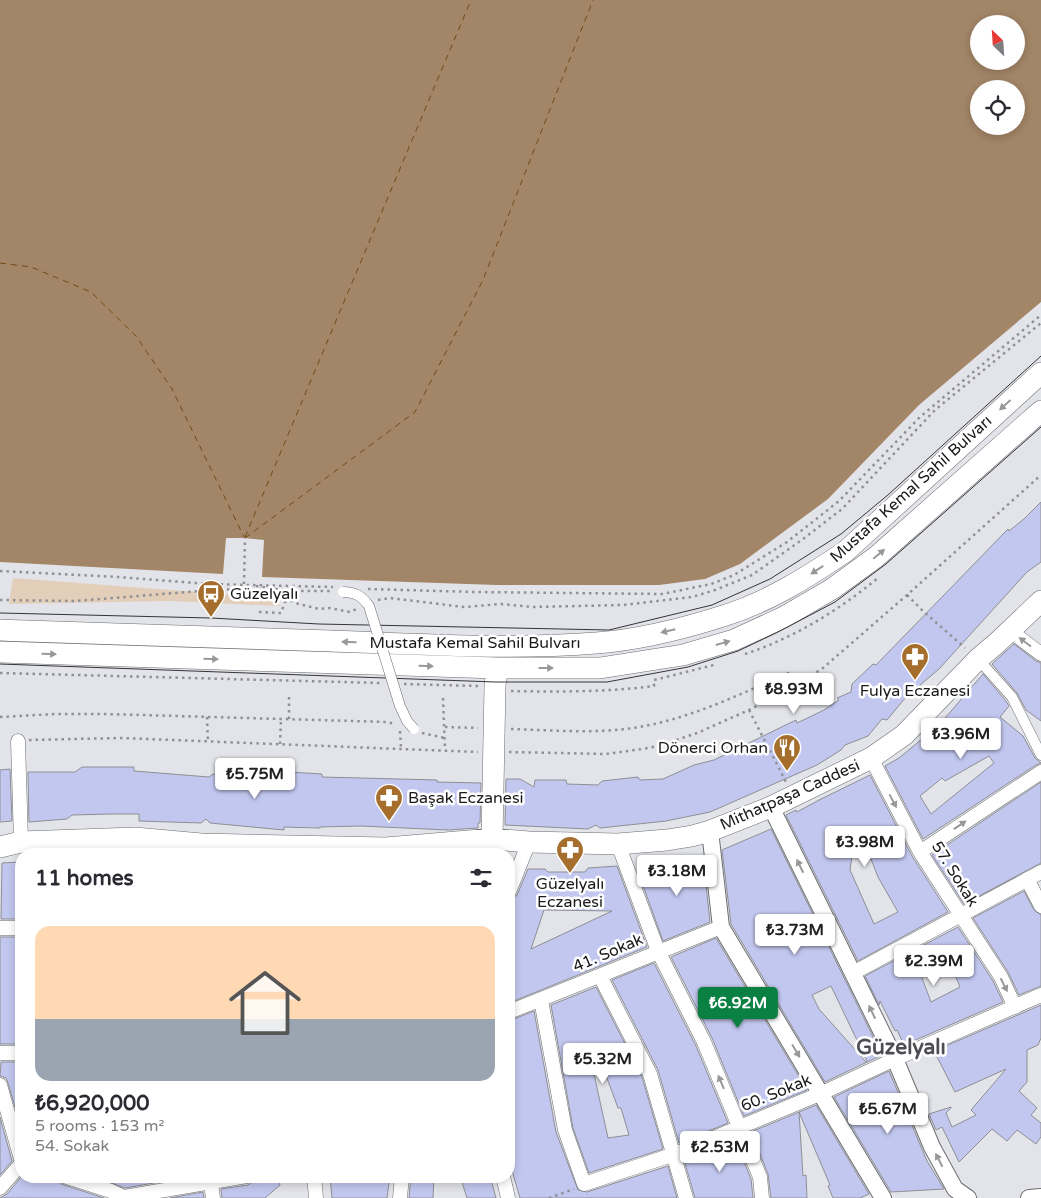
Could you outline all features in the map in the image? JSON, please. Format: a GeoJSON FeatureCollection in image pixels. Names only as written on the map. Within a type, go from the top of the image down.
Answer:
{"type":"FeatureCollection","features":[{"type":"Feature","properties":{"kind":"main road","name":"Mustafa Kemal Sahil Bulvarı"},"geometry":{"type":"LineString","coordinates":[[0,630],[514,646],[596,643],[635,638],[672,630],[724,616],[765,599],[813,573],[846,551],[1041,372]]}},
{"type":"Feature","properties":{"kind":"main road","name":"Mustafa Kemal Sahil Bulvarı"},"geometry":{"type":"LineString","coordinates":[[0,652],[496,677],[600,668],[683,655],[734,640],[784,617],[832,588],[876,557],[1041,411]]}},
{"type":"Feature","properties":{"kind":"main road","name":"Mithatpaşa Caddesi"},"geometry":{"type":"LineString","coordinates":[[410,848],[492,838],[529,842],[618,844],[667,840],[710,831],[771,807],[871,758],[904,735],[978,659],[1041,601]]}},
{"type":"Feature","properties":{"kind":"main road"},"geometry":{"type":"LineString","coordinates":[[492,838],[496,677]]}},
{"type":"Feature","properties":{"kind":"main road","name":"Mithatpaşa Caddesi"},"geometry":{"type":"LineString","coordinates":[[0,847],[21,842],[135,838],[195,848]]}},
{"type":"Feature","properties":{"kind":"street"},"geometry":{"type":"LineString","coordinates":[[340,589],[360,596],[369,606],[400,706],[414,729]]}},
{"type":"Feature","properties":{"kind":"street"},"geometry":{"type":"LineString","coordinates":[[1009,630],[1041,654]]}},
{"type":"Feature","properties":{"kind":"street"},"geometry":{"type":"LineString","coordinates":[[978,659],[1012,697],[1041,755]]}},
{"type":"Feature","properties":{"kind":"street"},"geometry":{"type":"LineString","coordinates":[[18,741],[21,842]]}},
{"type":"Feature","properties":{"kind":"street","name":"57. Sokak"},"geometry":{"type":"LineString","coordinates":[[871,758],[920,852],[1000,977],[1015,1006]]}},
{"type":"Feature","properties":{"kind":"street"},"geometry":{"type":"LineString","coordinates":[[920,852],[1041,772]]}},
{"type":"Feature","properties":{"kind":"street"},"geometry":{"type":"LineString","coordinates":[[771,807],[895,1059],[932,1147],[955,1189],[968,1198]]}},
{"type":"Feature","properties":{"kind":"street"},"geometry":{"type":"LineString","coordinates":[[710,831],[721,927],[822,1093],[883,1198]]}},
{"type":"Feature","properties":{"kind":"street"},"geometry":{"type":"LineString","coordinates":[[515,877],[529,842]]}},
{"type":"Feature","properties":{"kind":"street"},"geometry":{"type":"LineString","coordinates":[[618,844],[658,951],[704,1042],[740,1127],[760,1177],[762,1198]]}},
{"type":"Feature","properties":{"kind":"street"},"geometry":{"type":"LineString","coordinates":[[853,974],[1041,872]]}},
{"type":"Feature","properties":{"kind":"street"},"geometry":{"type":"LineString","coordinates":[[1027,879],[1041,906]]}},
{"type":"Feature","properties":{"kind":"street","name":"41. Sokak"},"geometry":{"type":"LineString","coordinates":[[515,1010],[721,927]]}},
{"type":"Feature","properties":{"kind":"street"},"geometry":{"type":"LineString","coordinates":[[0,928],[15,928]]}},
{"type":"Feature","properties":{"kind":"street"},"geometry":{"type":"LineString","coordinates":[[600,976],[650,1074],[675,1154],[686,1198]]}},
{"type":"Feature","properties":{"kind":"street","name":"60. Sokak"},"geometry":{"type":"LineString","coordinates":[[584,1184],[675,1154],[822,1093],[895,1059],[1041,996]]}},
{"type":"Feature","properties":{"kind":"street"},"geometry":{"type":"LineString","coordinates":[[541,1000],[565,1130],[584,1184]]}},
{"type":"Feature","properties":{"kind":"street"},"geometry":{"type":"LineString","coordinates":[[0,1053],[15,1053]]}},
{"type":"Feature","properties":{"kind":"street"},"geometry":{"type":"LineString","coordinates":[[0,1085],[15,1139]]}},
{"type":"Feature","properties":{"kind":"street"},"geometry":{"type":"LineString","coordinates":[[0,1188],[15,1171]]}},
{"type":"Feature","properties":{"kind":"street"},"geometry":{"type":"LineString","coordinates":[[86,1183],[111,1191],[124,1198],[192,1183]]}},
{"type":"Feature","properties":{"kind":"street"},"geometry":{"type":"LineString","coordinates":[[211,1183],[213,1198]]}},
{"type":"Feature","properties":{"kind":"street"},"geometry":{"type":"LineString","coordinates":[[315,1183],[316,1198]]}},
{"type":"Feature","properties":{"kind":"street"},"geometry":{"type":"LineString","coordinates":[[400,1198],[401,1183]]}},
{"type":"Feature","properties":{"kind":"street"},"geometry":{"type":"LineString","coordinates":[[505,1183],[508,1198]]}},
{"type":"Feature","properties":{"kind":"street"},"geometry":{"type":"LineString","coordinates":[[1029,1198],[1041,1197]]}},
{"type":"Feature","properties":{"kind":"path"},"geometry":{"type":"LineString","coordinates":[[364,588],[475,592],[662,594],[711,584],[734,575],[787,542],[839,501],[926,410],[1041,315]]}},
{"type":"Feature","properties":{"kind":"path"},"geometry":{"type":"LineString","coordinates":[[370,603],[379,599],[390,598],[464,607],[501,604],[533,607],[623,605],[692,597],[752,575],[804,539],[842,509],[936,410],[1041,323]]}},
{"type":"Feature","properties":{"kind":"path"},"geometry":{"type":"LineString","coordinates":[[18,741],[121,738],[493,752],[606,754],[658,746],[697,734],[749,710],[795,686],[823,668],[907,596],[1041,475]]}},
{"type":"Feature","properties":{"kind":"path"},"geometry":{"type":"LineString","coordinates":[[244,584],[245,538]]}},
{"type":"Feature","properties":{"kind":"path"},"geometry":{"type":"LineString","coordinates":[[0,571],[209,584],[340,589]]}},
{"type":"Feature","properties":{"kind":"path"},"geometry":{"type":"LineString","coordinates":[[244,584],[289,591],[340,589]]}},
{"type":"Feature","properties":{"kind":"path"},"geometry":{"type":"LineString","coordinates":[[0,600],[75,601],[226,589],[287,598],[295,604],[319,609],[330,608],[350,612],[361,607]]}},
{"type":"Feature","properties":{"kind":"path"},"geometry":{"type":"LineString","coordinates":[[260,612],[281,613],[289,591]]}},
{"type":"Feature","properties":{"kind":"path"},"geometry":{"type":"LineString","coordinates":[[907,596],[978,659]]}},
{"type":"Feature","properties":{"kind":"path"},"geometry":{"type":"LineString","coordinates":[[0,672],[389,683]]}},
{"type":"Feature","properties":{"kind":"path"},"geometry":{"type":"LineString","coordinates":[[445,728],[598,731],[635,728],[689,714],[788,674],[795,686]]}},
{"type":"Feature","properties":{"kind":"path"},"geometry":{"type":"LineString","coordinates":[[399,683],[496,677]]}},
{"type":"Feature","properties":{"kind":"path"},"geometry":{"type":"LineString","coordinates":[[289,694],[289,719]]}},
{"type":"Feature","properties":{"kind":"path"},"geometry":{"type":"LineString","coordinates":[[443,698],[445,750]]}},
{"type":"Feature","properties":{"kind":"path"},"geometry":{"type":"LineString","coordinates":[[749,710],[793,796]]}},
{"type":"Feature","properties":{"kind":"path"},"geometry":{"type":"LineString","coordinates":[[0,717],[55,714],[207,716],[387,722],[400,725],[400,748]]}},
{"type":"Feature","properties":{"kind":"path"},"geometry":{"type":"LineString","coordinates":[[207,716],[208,742]]}},
{"type":"Feature","properties":{"kind":"path"},"geometry":{"type":"LineString","coordinates":[[280,744],[281,719]]}},
{"type":"Feature","properties":{"kind":"path"},"geometry":{"type":"LineString","coordinates":[[414,729],[429,736],[445,738]]}},
{"type":"Feature","properties":{"kind":"path"},"geometry":{"type":"LineString","coordinates":[[549,1198],[584,1184]]}},
{"type":"Feature","properties":{"kind":"shaded area"},"geometry":{"type":"Polygon","coordinates":[[[0,0],[1041,0],[1041,302],[919,405],[828,499],[740,564],[705,579],[659,585],[497,585],[262,577],[264,540],[226,538],[223,574],[0,562],[0,0]]]}},
{"type":"Feature","properties":{"kind":"shaded area"},"geometry":{"type":"Polygon","coordinates":[[[13,578],[276,598],[280,606],[170,601],[9,604],[13,578]]]}},
{"type":"Feature","properties":{"kind":"building"},"geometry":{"type":"Polygon","coordinates":[[[1041,502],[1041,562],[1027,572],[939,669],[906,697],[887,720],[882,719],[868,736],[845,745],[841,750],[817,765],[710,812],[666,821],[600,828],[596,825],[588,829],[505,825],[506,779],[520,779],[534,787],[535,780],[566,780],[567,784],[598,785],[602,781],[638,777],[640,780],[663,779],[694,765],[714,760],[796,720],[797,723],[824,710],[839,700],[837,698],[851,692],[852,684],[873,664],[876,665],[1008,529],[1009,531],[1025,518],[1041,502]]]}},
{"type":"Feature","properties":{"kind":"building"},"geometry":{"type":"Polygon","coordinates":[[[1014,644],[1041,663],[1041,721],[1026,710],[1017,693],[992,664],[1014,644]]]}},
{"type":"Feature","properties":{"kind":"building"},"geometry":{"type":"Polygon","coordinates":[[[983,674],[1009,706],[1000,717],[1023,736],[1035,758],[1041,763],[923,839],[885,766],[899,758],[939,725],[983,674]],[[989,756],[945,781],[942,778],[920,796],[931,814],[994,763],[989,756]]]}},
{"type":"Feature","properties":{"kind":"building"},"geometry":{"type":"Polygon","coordinates":[[[82,767],[134,767],[134,771],[209,777],[213,774],[237,776],[250,778],[250,783],[289,788],[289,772],[322,774],[322,777],[481,783],[480,823],[478,823],[478,828],[448,830],[361,826],[284,827],[284,830],[210,823],[206,819],[201,823],[139,821],[139,814],[72,815],[67,819],[29,822],[28,772],[75,772],[82,767]]]}},
{"type":"Feature","properties":{"kind":"building"},"geometry":{"type":"Polygon","coordinates":[[[10,769],[12,821],[0,822],[0,770],[10,769]]]}},
{"type":"Feature","properties":{"kind":"building"},"geometry":{"type":"Polygon","coordinates":[[[870,775],[912,856],[948,912],[858,961],[786,815],[796,810],[797,812],[870,775]],[[855,833],[850,870],[874,924],[898,912],[878,877],[871,859],[867,861],[855,833]]]}},
{"type":"Feature","properties":{"kind":"building"},"geometry":{"type":"Polygon","coordinates":[[[1041,782],[1041,863],[964,904],[932,855],[1041,782]]]}},
{"type":"Feature","properties":{"kind":"building"},"geometry":{"type":"Polygon","coordinates":[[[771,829],[882,1055],[825,1082],[731,924],[722,850],[771,829]],[[831,986],[812,995],[819,1009],[867,1061],[831,986]]]}},
{"type":"Feature","properties":{"kind":"building"},"geometry":{"type":"Polygon","coordinates":[[[703,857],[710,922],[663,941],[637,869],[686,864],[687,860],[703,857]]]}},
{"type":"Feature","properties":{"kind":"building"},"geometry":{"type":"Polygon","coordinates":[[[15,862],[15,919],[1,919],[2,863],[15,862]]]}},
{"type":"Feature","properties":{"kind":"building"},"geometry":{"type":"Polygon","coordinates":[[[617,866],[647,947],[515,1001],[515,897],[528,869],[545,869],[548,872],[585,872],[588,868],[617,866]],[[544,910],[531,949],[612,911],[544,910]]]}},
{"type":"Feature","properties":{"kind":"building"},"geometry":{"type":"Polygon","coordinates":[[[1024,891],[1034,910],[1041,915],[1041,986],[1019,995],[1008,972],[973,918],[1024,891]]]}},
{"type":"Feature","properties":{"kind":"building"},"geometry":{"type":"Polygon","coordinates":[[[958,927],[993,981],[1003,1002],[904,1045],[880,1001],[879,1005],[865,976],[958,927]],[[942,966],[921,975],[931,1002],[960,987],[953,970],[945,973],[942,966]]]}},
{"type":"Feature","properties":{"kind":"building"},"geometry":{"type":"Polygon","coordinates":[[[0,937],[15,937],[15,1044],[0,1044],[0,937]]]}},
{"type":"Feature","properties":{"kind":"building"},"geometry":{"type":"Polygon","coordinates":[[[716,938],[807,1090],[744,1116],[712,1038],[671,957],[716,938]]]}},
{"type":"Feature","properties":{"kind":"building"},"geometry":{"type":"Polygon","coordinates":[[[654,963],[696,1046],[728,1123],[679,1143],[658,1070],[612,980],[654,963]]]}},
{"type":"Feature","properties":{"kind":"building"},"geometry":{"type":"Polygon","coordinates":[[[596,987],[642,1077],[663,1149],[589,1173],[573,1128],[551,1005],[596,987]],[[601,1062],[592,1065],[608,1138],[629,1135],[621,1108],[618,1108],[601,1062]]]}},
{"type":"Feature","properties":{"kind":"building"},"geometry":{"type":"Polygon","coordinates":[[[1041,1005],[1041,1038],[1038,1045],[1027,1050],[1027,1082],[1019,1091],[1037,1108],[1031,1115],[1041,1123],[1041,1137],[1036,1144],[1017,1130],[1007,1141],[992,1129],[959,1162],[942,1127],[936,1130],[929,1114],[951,1107],[946,1113],[952,1127],[976,1115],[971,1110],[1006,1069],[955,1092],[934,1051],[1041,1005]]]}},
{"type":"Feature","properties":{"kind":"building"},"geometry":{"type":"Polygon","coordinates":[[[534,1011],[556,1132],[578,1190],[587,1192],[668,1166],[677,1198],[520,1198],[515,1181],[515,1019],[534,1011]]]}},
{"type":"Feature","properties":{"kind":"building"},"geometry":{"type":"Polygon","coordinates":[[[1,1062],[15,1062],[15,1107],[6,1078],[0,1076],[1,1062]]]}},
{"type":"Feature","properties":{"kind":"building"},"geometry":{"type":"Polygon","coordinates":[[[889,1071],[927,1161],[944,1189],[891,1192],[834,1097],[889,1071]]]}},
{"type":"Feature","properties":{"kind":"building"},"geometry":{"type":"Polygon","coordinates":[[[816,1105],[869,1194],[860,1198],[833,1198],[828,1186],[830,1185],[799,1112],[816,1105]]]}},
{"type":"Feature","properties":{"kind":"building"},"geometry":{"type":"Polygon","coordinates":[[[799,1112],[803,1176],[806,1175],[807,1198],[771,1198],[768,1174],[751,1132],[799,1112]]]}},
{"type":"Feature","properties":{"kind":"building"},"geometry":{"type":"Polygon","coordinates":[[[0,1117],[12,1161],[0,1175],[0,1117]]]}},
{"type":"Feature","properties":{"kind":"building"},"geometry":{"type":"Polygon","coordinates":[[[735,1139],[751,1179],[753,1198],[695,1198],[684,1160],[735,1139]]]}},
{"type":"Feature","properties":{"kind":"building"},"geometry":{"type":"Polygon","coordinates":[[[16,1183],[60,1183],[104,1198],[0,1198],[7,1194],[16,1183]]]}},
{"type":"Feature","properties":{"kind":"building"},"geometry":{"type":"Polygon","coordinates":[[[112,1183],[154,1183],[125,1188],[112,1183]]]}},
{"type":"Feature","properties":{"kind":"building"},"geometry":{"type":"Polygon","coordinates":[[[251,1183],[280,1183],[280,1185],[265,1198],[222,1198],[221,1189],[251,1183]]]}},
{"type":"Feature","properties":{"kind":"building"},"geometry":{"type":"Polygon","coordinates":[[[331,1183],[389,1183],[387,1198],[332,1198],[331,1183]]]}},
{"type":"Feature","properties":{"kind":"building"},"geometry":{"type":"Polygon","coordinates":[[[410,1183],[434,1183],[433,1198],[409,1198],[410,1183]]]}},
{"type":"Feature","properties":{"kind":"building"},"geometry":{"type":"Polygon","coordinates":[[[462,1183],[492,1183],[496,1198],[467,1198],[462,1183]]]}},
{"type":"Feature","properties":{"kind":"building"},"geometry":{"type":"Polygon","coordinates":[[[203,1192],[204,1198],[170,1198],[203,1192]]]}},
{"type":"Feature","properties":{"kind":"ferry route"},"geometry":{"type":"LineString","coordinates":[[245,537],[471,0]]}},
{"type":"Feature","properties":{"kind":"ferry route"},"geometry":{"type":"LineString","coordinates":[[245,538],[415,412],[483,280],[593,0]]}},
{"type":"Feature","properties":{"kind":"ferry route"},"geometry":{"type":"LineString","coordinates":[[0,263],[31,267],[91,292],[136,336],[172,389],[244,537]]}},
{"type":"Feature","properties":{"kind":"tram line"},"geometry":{"type":"LineString","coordinates":[[0,613],[211,618],[319,624],[609,630],[712,605],[770,579],[841,534],[889,494],[1041,356]]}},
{"type":"Feature","properties":{"kind":"tram line"},"geometry":{"type":"LineString","coordinates":[[0,664],[495,682],[607,682],[688,667],[738,651],[835,602],[886,564],[1041,427]]}},
{"type":"Feature","properties":{"kind":"place","name":"Güzelyalı"},"geometry":{"type":"Point","coordinates":[211,618]}},
{"type":"Feature","properties":{"kind":"place","name":"Fulya Eczanesi"},"geometry":{"type":"Point","coordinates":[915,681]}},
{"type":"Feature","properties":{"kind":"place","name":"Dönerci Orhan"},"geometry":{"type":"Point","coordinates":[787,772]}},
{"type":"Feature","properties":{"kind":"place","name":"Başak Eczanesi"},"geometry":{"type":"Point","coordinates":[389,822]}},
{"type":"Feature","properties":{"kind":"place","name":"Güzelyalı Eczanesi"},"geometry":{"type":"Point","coordinates":[570,874]}},
{"type":"Feature","properties":{"kind":"district","name":"Güzelyalı"},"geometry":{"type":"Point","coordinates":[901,1047]}}]}
